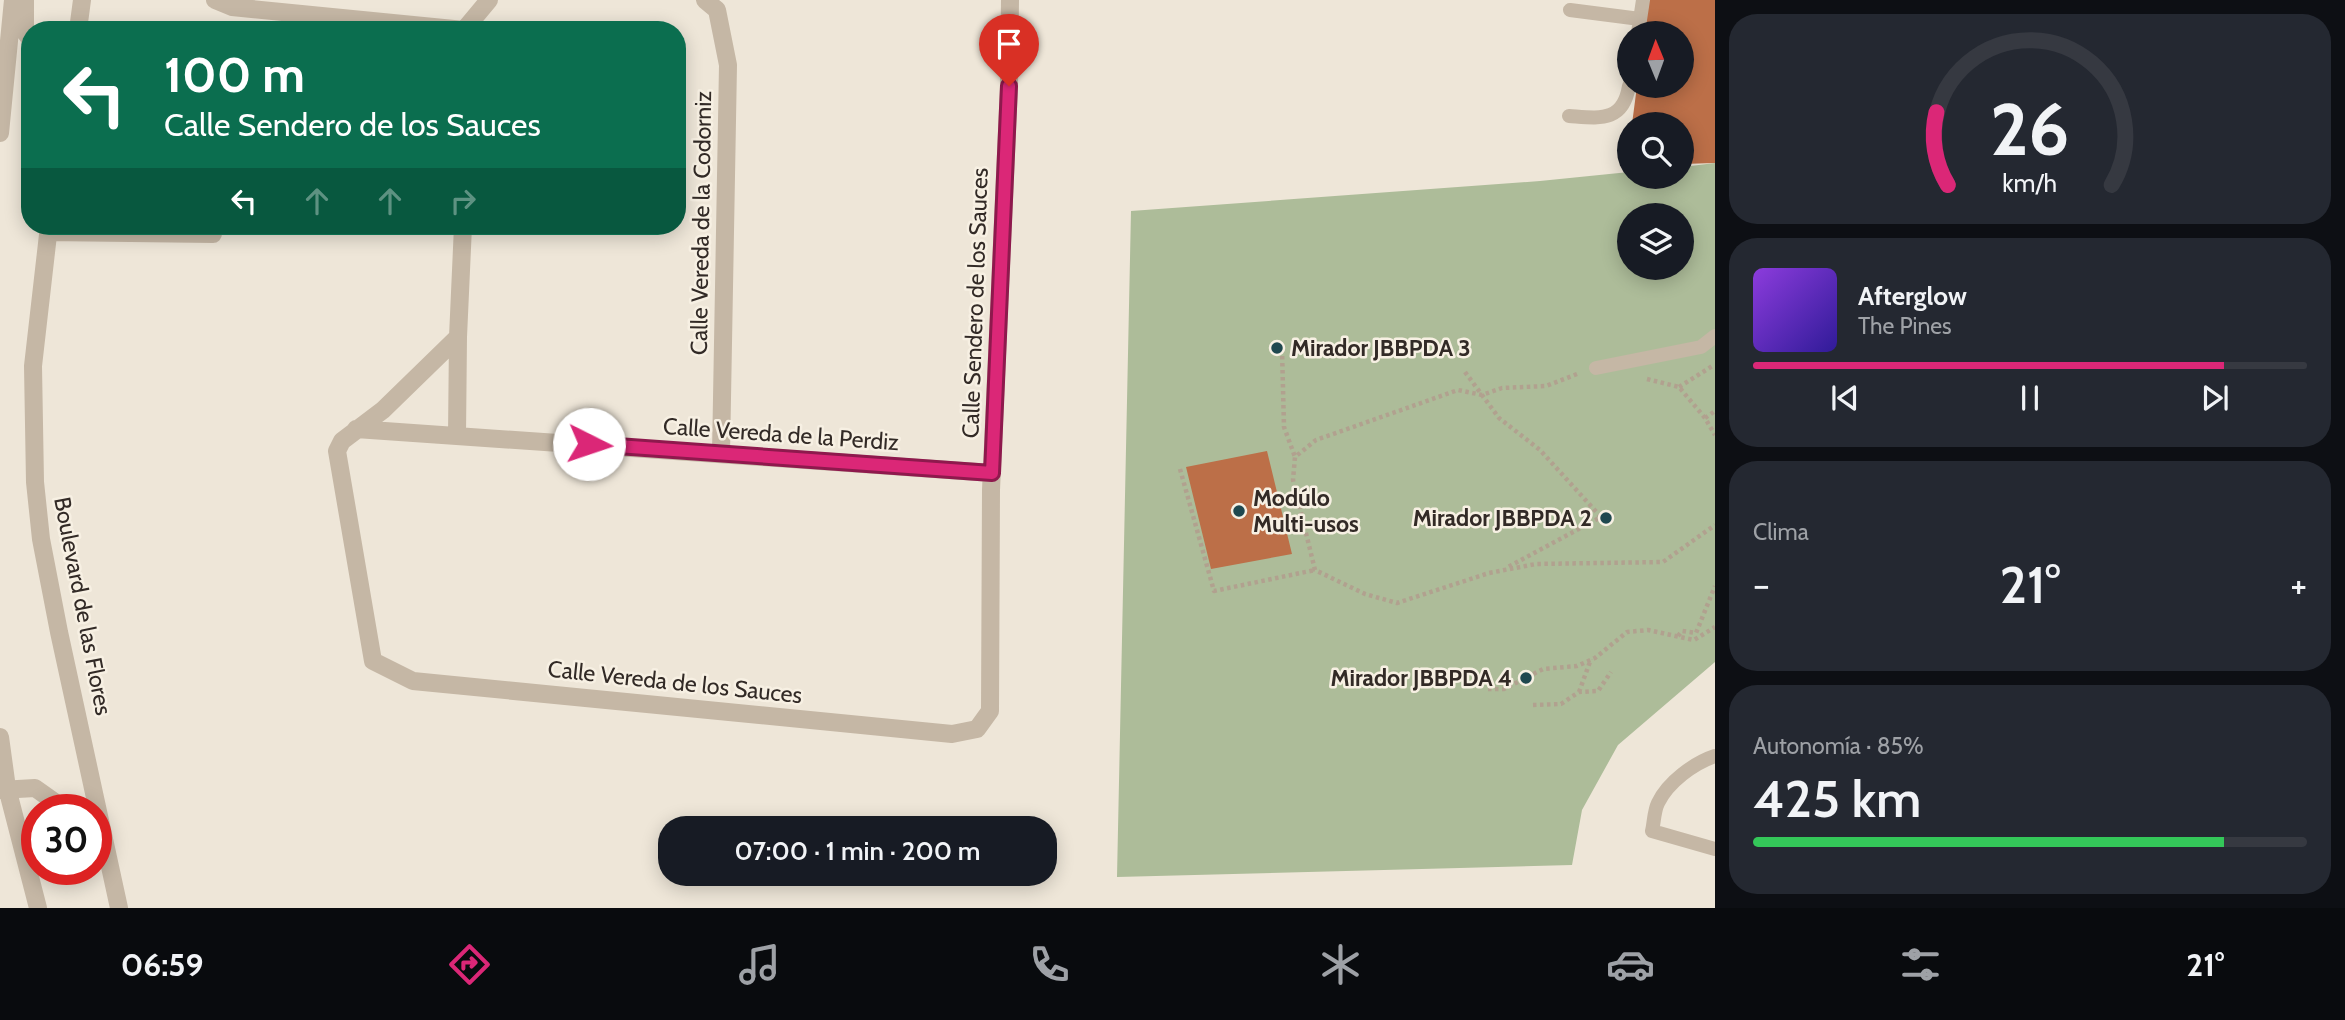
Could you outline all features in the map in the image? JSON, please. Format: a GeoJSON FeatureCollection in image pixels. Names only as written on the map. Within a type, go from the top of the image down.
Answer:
{"type":"FeatureCollection","features":[{"type":"Feature","properties":{"kind":"street"},"geometry":{"type":"LineString","coordinates":[[0,133],[13,0]]}},
{"type":"Feature","properties":{"kind":"street"},"geometry":{"type":"LineString","coordinates":[[25,0],[25,21]]}},
{"type":"Feature","properties":{"kind":"street"},"geometry":{"type":"LineString","coordinates":[[215,0],[232,7],[373,21]]}},
{"type":"Feature","properties":{"kind":"street"},"geometry":{"type":"LineString","coordinates":[[472,21],[489,0]]}},
{"type":"Feature","properties":{"kind":"street","name":"Calle Vereda de la Codorniz"},"geometry":{"type":"LineString","coordinates":[[705,0],[717,10],[728,65],[722,454]]}},
{"type":"Feature","properties":{"kind":"street","name":"Calle Sendero de los Sauces"},"geometry":{"type":"LineString","coordinates":[[977,729],[990,711],[992,473],[1009,86],[1010,0]]}},
{"type":"Feature","properties":{"kind":"street","name":"Boulevard de las Flores"},"geometry":{"type":"LineString","coordinates":[[47,235],[33,366],[35,482],[41,539],[95,794]]}},
{"type":"Feature","properties":{"kind":"street"},"geometry":{"type":"LineString","coordinates":[[457,435],[463,235]]}},
{"type":"Feature","properties":{"kind":"street"},"geometry":{"type":"LineString","coordinates":[[356,429],[383,410],[458,337]]}},
{"type":"Feature","properties":{"kind":"street","name":"Calle Vereda de la Perdiz"},"geometry":{"type":"LineString","coordinates":[[356,429],[992,473]]}},
{"type":"Feature","properties":{"kind":"street","name":"Calle Vereda de los Sauces"},"geometry":{"type":"LineString","coordinates":[[356,429],[342,441],[337,452],[373,661],[413,681],[952,734],[977,729]]}},
{"type":"Feature","properties":{"kind":"street"},"geometry":{"type":"LineString","coordinates":[[0,737],[3,789],[38,908]]}},
{"type":"Feature","properties":{"kind":"street"},"geometry":{"type":"LineString","coordinates":[[3,789],[35,788],[43,794]]}},
{"type":"Feature","properties":{"kind":"street","name":"Boulevard de las Flores"},"geometry":{"type":"LineString","coordinates":[[112,879],[119,908]]}},
{"type":"Feature","properties":{"kind":"lane"},"geometry":{"type":"LineString","coordinates":[[1640,21],[1643,0]]}},
{"type":"Feature","properties":{"kind":"lane"},"geometry":{"type":"LineString","coordinates":[[1570,10],[1617,21]]}},
{"type":"Feature","properties":{"kind":"lane"},"geometry":{"type":"LineString","coordinates":[[1569,116],[1601,118],[1618,112],[1627,98]]}},
{"type":"Feature","properties":{"kind":"lane"},"geometry":{"type":"LineString","coordinates":[[1596,368],[1701,346],[1715,336]]}},
{"type":"Feature","properties":{"kind":"lane"},"geometry":{"type":"LineString","coordinates":[[1715,755],[1702,760],[1676,780],[1658,803],[1652,831],[1715,849]]}},
{"type":"Feature","properties":{"kind":"path"},"geometry":{"type":"LineString","coordinates":[[1282,349],[1284,428],[1295,457],[1293,480],[1315,570]]}},
{"type":"Feature","properties":{"kind":"path"},"geometry":{"type":"LineString","coordinates":[[1679,387],[1715,365]]}},
{"type":"Feature","properties":{"kind":"path"},"geometry":{"type":"LineString","coordinates":[[1295,457],[1316,440],[1458,390],[1482,395],[1502,388],[1546,386],[1596,368]]}},
{"type":"Feature","properties":{"kind":"path"},"geometry":{"type":"LineString","coordinates":[[1465,372],[1499,418],[1540,450],[1601,517],[1504,570]]}},
{"type":"Feature","properties":{"kind":"path"},"geometry":{"type":"LineString","coordinates":[[1635,376],[1679,387],[1705,418],[1715,435]]}},
{"type":"Feature","properties":{"kind":"path"},"geometry":{"type":"LineString","coordinates":[[1705,418],[1715,411]]}},
{"type":"Feature","properties":{"kind":"path"},"geometry":{"type":"LineString","coordinates":[[1180,469],[1214,591],[1315,570],[1365,594],[1396,603],[1504,570],[1536,564],[1663,562],[1715,525]]}},
{"type":"Feature","properties":{"kind":"path"},"geometry":{"type":"LineString","coordinates":[[1678,636],[1682,631],[1696,633],[1715,586]]}},
{"type":"Feature","properties":{"kind":"path"},"geometry":{"type":"LineString","coordinates":[[1488,689],[1504,689],[1543,669],[1577,666],[1627,632],[1648,630],[1694,640],[1715,627]]}},
{"type":"Feature","properties":{"kind":"path"},"geometry":{"type":"LineString","coordinates":[[1579,692],[1591,659]]}},
{"type":"Feature","properties":{"kind":"path"},"geometry":{"type":"LineString","coordinates":[[1533,705],[1561,704],[1579,692],[1598,691],[1611,672]]}},
{"type":"Feature","properties":{"kind":"green space"},"geometry":{"type":"Polygon","coordinates":[[[1715,163],[1715,662],[1618,745],[1582,810],[1572,865],[1117,877],[1131,211],[1617,173],[1617,189],[1694,189],[1694,166],[1715,163]]]}},
{"type":"Feature","properties":{"kind":"building"},"geometry":{"type":"Polygon","coordinates":[[[1649,0],[1715,0],[1715,163],[1694,164],[1694,112],[1634,112],[1635,98],[1694,98],[1694,21],[1646,21],[1649,0]]]}},
{"type":"Feature","properties":{"kind":"building","name":"Modúlo Multi-usos"},"geometry":{"type":"Polygon","coordinates":[[[1267,451],[1292,554],[1211,569],[1186,467],[1267,451]]]}},
{"type":"Feature","properties":{"kind":"place","name":"Mirador JBBPDA 3"},"geometry":{"type":"Point","coordinates":[1277,348]}},
{"type":"Feature","properties":{"kind":"place","name":"Modúlo Multi-usos"},"geometry":{"type":"Point","coordinates":[1239,511]}},
{"type":"Feature","properties":{"kind":"place","name":"Mirador JBBPDA 2"},"geometry":{"type":"Point","coordinates":[1606,518]}},
{"type":"Feature","properties":{"kind":"place","name":"Mirador JBBPDA 4"},"geometry":{"type":"Point","coordinates":[1526,678]}},
{"type":"Feature","properties":{"kind":"route"},"geometry":{"type":"LineString","coordinates":[[589,444],[992,473],[1009,86]]}}]}
